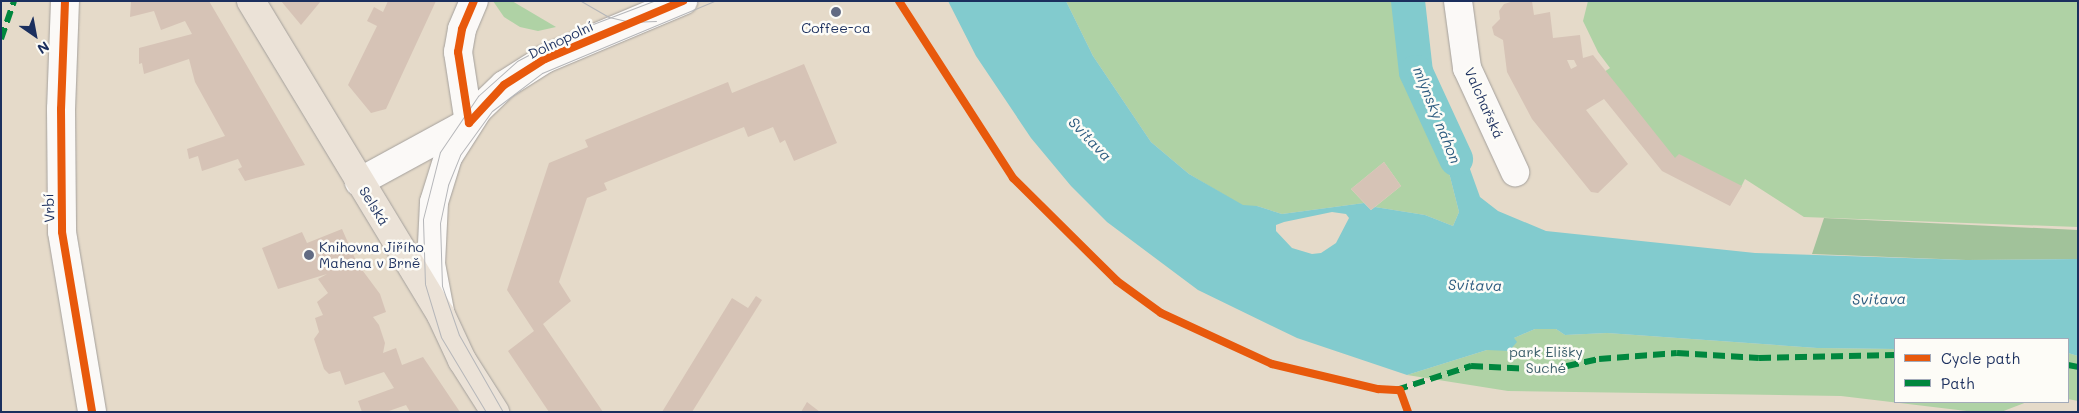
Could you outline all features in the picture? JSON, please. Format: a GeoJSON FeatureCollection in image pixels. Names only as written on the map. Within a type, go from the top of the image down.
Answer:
{"type":"FeatureCollection","features":[{"type":"Feature","properties":{"kind":"main road","name":"Selská"},"geometry":{"type":"LineString","coordinates":[[251,1],[441,315],[462,360],[495,412]]}},
{"type":"Feature","properties":{"kind":"street","name":"Vrbí"},"geometry":{"type":"LineString","coordinates":[[66,1],[61,109],[62,232],[92,412]]}},
{"type":"Feature","properties":{"kind":"street"},"geometry":{"type":"LineString","coordinates":[[469,122],[458,52],[462,29],[474,1]]}},
{"type":"Feature","properties":{"kind":"street","name":"Dolnopolní"},"geometry":{"type":"LineString","coordinates":[[441,315],[431,264],[434,202],[448,157],[469,122],[504,85],[530,68],[683,1]]}},
{"type":"Feature","properties":{"kind":"street","name":"Valchařská"},"geometry":{"type":"LineString","coordinates":[[1458,1],[1467,68],[1515,172]]}},
{"type":"Feature","properties":{"kind":"street","name":"Dolnopolní"},"geometry":{"type":"LineString","coordinates":[[359,182],[469,122]]}},
{"type":"Feature","properties":{"kind":"green space"},"geometry":{"type":"Polygon","coordinates":[[[493,1],[512,1],[556,27],[538,31],[520,27],[504,17],[493,1]]]}},
{"type":"Feature","properties":{"kind":"green space"},"geometry":{"type":"Polygon","coordinates":[[[1066,1],[1398,1],[1403,75],[1441,141],[1459,212],[1453,226],[1425,215],[1375,207],[1401,186],[1384,162],[1351,189],[1364,203],[1282,214],[1257,206],[1243,206],[1189,174],[1151,142],[1093,56],[1066,1]]]}},
{"type":"Feature","properties":{"kind":"green space"},"geometry":{"type":"Polygon","coordinates":[[[1588,1],[2078,1],[2078,227],[1804,217],[1745,179],[1741,187],[1675,159],[1604,72],[1610,68],[1598,52],[1583,21],[1588,1]]]}},
{"type":"Feature","properties":{"kind":"green space"},"geometry":{"type":"Polygon","coordinates":[[[1824,218],[2078,230],[2078,259],[1966,260],[1812,254],[1824,218]]]}},
{"type":"Feature","properties":{"kind":"green space","name":"park Elišky Suché"},"geometry":{"type":"Polygon","coordinates":[[[1535,329],[1556,329],[1565,335],[1607,333],[1817,348],[1894,349],[1894,402],[1841,396],[1508,391],[1407,375],[1487,350],[1509,350],[1514,338],[1535,329]]]}},
{"type":"Feature","properties":{"kind":"green space"},"geometry":{"type":"Polygon","coordinates":[[[2069,353],[2078,356],[2078,401],[2069,399],[2069,353]]]}},
{"type":"Feature","properties":{"kind":"green space","name":"park Elišky Suché"},"geometry":{"type":"Polygon","coordinates":[[[1900,403],[2024,403],[2001,412],[1975,412],[1900,403]]]}},
{"type":"Feature","properties":{"kind":"water","name":"Svitava"},"geometry":{"type":"Polygon","coordinates":[[[948,1],[1066,1],[1093,56],[1151,142],[1189,174],[1243,205],[1257,206],[1282,214],[1364,203],[1371,210],[1375,207],[1425,215],[1453,226],[1459,212],[1441,141],[1428,122],[1442,115],[1457,133],[1480,197],[1498,211],[1546,231],[1755,253],[1966,260],[2078,259],[2078,356],[2069,353],[2069,338],[1894,338],[1894,349],[1817,348],[1607,333],[1565,335],[1556,329],[1535,329],[1514,338],[1517,342],[1509,351],[1487,350],[1407,375],[1297,338],[1198,290],[1107,222],[1071,186],[1031,138],[976,56],[948,1]],[[1332,212],[1284,222],[1276,225],[1276,231],[1292,248],[1312,254],[1321,253],[1336,243],[1349,218],[1346,214],[1332,212]]]}},
{"type":"Feature","properties":{"kind":"building"},"geometry":{"type":"Polygon","coordinates":[[[131,1],[209,1],[305,165],[245,181],[238,169],[242,167],[238,159],[202,171],[198,156],[189,159],[187,149],[225,136],[195,82],[189,59],[144,74],[142,63],[139,64],[139,48],[192,34],[185,21],[161,30],[154,11],[130,17],[131,1]]]}},
{"type":"Feature","properties":{"kind":"building"},"geometry":{"type":"Polygon","coordinates":[[[281,1],[321,1],[301,25],[281,1]]]}},
{"type":"Feature","properties":{"kind":"building"},"geometry":{"type":"Polygon","coordinates":[[[388,1],[436,1],[386,109],[371,113],[348,85],[377,26],[367,21],[374,7],[383,12],[388,1]]]}},
{"type":"Feature","properties":{"kind":"building"},"geometry":{"type":"Polygon","coordinates":[[[1514,1],[1532,1],[1534,15],[1550,12],[1553,38],[1580,35],[1583,58],[1593,55],[1675,158],[1679,154],[1742,186],[1730,206],[1662,171],[1604,99],[1586,110],[1628,164],[1598,193],[1591,192],[1532,119],[1507,72],[1503,40],[1494,35],[1492,27],[1500,19],[1499,11],[1504,4],[1514,1]],[[1567,60],[1571,69],[1577,66],[1574,60],[1567,60]]]}},
{"type":"Feature","properties":{"kind":"building"},"geometry":{"type":"Polygon","coordinates":[[[804,64],[837,143],[794,161],[785,140],[780,143],[773,127],[748,137],[744,127],[604,183],[607,190],[587,198],[559,282],[571,301],[543,324],[603,412],[549,412],[508,351],[534,331],[507,290],[549,163],[588,147],[585,140],[728,82],[732,93],[804,64]]]}},
{"type":"Feature","properties":{"kind":"building"},"geometry":{"type":"Polygon","coordinates":[[[1384,162],[1401,186],[1371,210],[1351,189],[1384,162]]]}},
{"type":"Feature","properties":{"kind":"building"},"geometry":{"type":"Polygon","coordinates":[[[342,229],[357,263],[380,294],[386,312],[373,317],[379,325],[385,343],[383,353],[396,348],[402,365],[423,357],[460,412],[410,412],[406,405],[386,412],[362,412],[358,401],[394,388],[384,372],[345,385],[340,371],[329,374],[324,369],[314,339],[319,332],[315,318],[323,315],[317,302],[328,293],[318,279],[327,274],[278,289],[262,248],[302,232],[307,243],[342,229]]]}},
{"type":"Feature","properties":{"kind":"building"},"geometry":{"type":"Polygon","coordinates":[[[756,296],[762,300],[692,412],[662,412],[732,298],[748,308],[756,296]]]}},
{"type":"Feature","properties":{"kind":"building"},"geometry":{"type":"Polygon","coordinates":[[[807,402],[820,412],[801,412],[807,402]]]}},
{"type":"Feature","properties":{"kind":"waterway","name":"mlýnský náhon"},"geometry":{"type":"LineString","coordinates":[[1408,1],[1416,72],[1456,159]]}},
{"type":"Feature","properties":{"kind":"tram line"},"geometry":{"type":"LineString","coordinates":[[581,1],[609,17],[630,22],[656,21]]}},
{"type":"Feature","properties":{"kind":"tram line"},"geometry":{"type":"LineString","coordinates":[[486,412],[441,337],[425,284],[423,219],[440,152],[478,96],[517,61],[572,32],[653,1]]}},
{"type":"Feature","properties":{"kind":"tram line"},"geometry":{"type":"LineString","coordinates":[[503,412],[459,335],[442,286],[440,223],[448,185],[460,155],[492,111],[542,73],[714,1]]}},
{"type":"Feature","properties":{"kind":"marked path"},"geometry":{"type":"LineString","coordinates":[[1,39],[14,1]]}},
{"type":"Feature","properties":{"kind":"marked path"},"geometry":{"type":"LineString","coordinates":[[1396,390],[1471,366],[1549,370],[1599,359],[1677,353],[1759,358],[1894,355]]}},
{"type":"Feature","properties":{"kind":"marked path"},"geometry":{"type":"LineString","coordinates":[[2069,365],[2078,367]]}},
{"type":"Feature","properties":{"kind":"cycle path"},"geometry":{"type":"LineString","coordinates":[[65,1],[61,109],[62,232],[92,412]]}},
{"type":"Feature","properties":{"kind":"cycle path"},"geometry":{"type":"LineString","coordinates":[[469,123],[458,52],[462,29],[474,1]]}},
{"type":"Feature","properties":{"kind":"cycle path"},"geometry":{"type":"LineString","coordinates":[[469,123],[504,85],[545,59],[683,1]]}},
{"type":"Feature","properties":{"kind":"cycle path"},"geometry":{"type":"LineString","coordinates":[[899,1],[1013,178],[1117,281],[1161,313],[1272,364],[1378,389],[1400,390],[1408,412]]}},
{"type":"Feature","properties":{"kind":"place","name":"Coffee-ca"},"geometry":{"type":"Point","coordinates":[836,12]}},
{"type":"Feature","properties":{"kind":"place","name":"Knihovna Jiřího Mahena v Brně"},"geometry":{"type":"Point","coordinates":[309,255]}}]}
